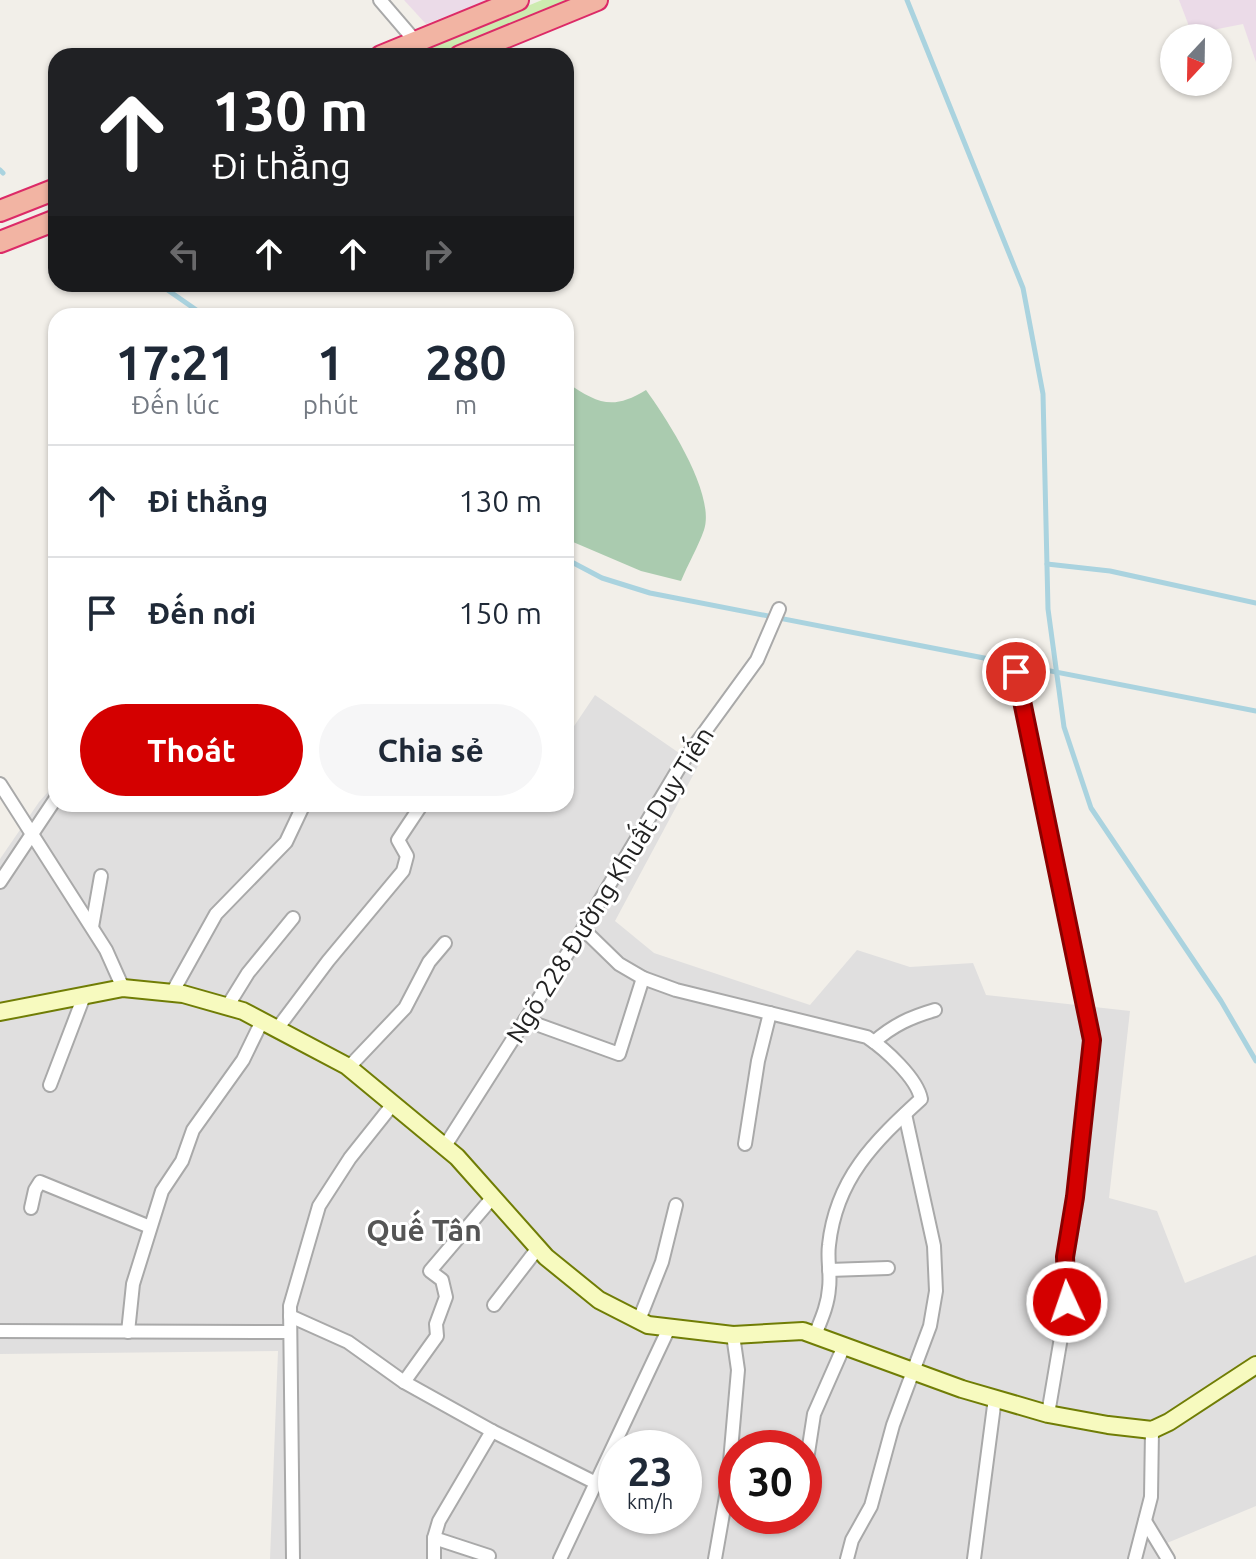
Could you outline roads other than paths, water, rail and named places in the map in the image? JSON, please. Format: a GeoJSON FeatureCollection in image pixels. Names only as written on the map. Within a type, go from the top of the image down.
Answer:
{"type":"FeatureCollection","features":[{"type":"Feature","properties":{"kind":"highway"},"geometry":{"type":"LineString","coordinates":[[401,48],[518,0]]}},
{"type":"Feature","properties":{"kind":"highway"},"geometry":{"type":"LineString","coordinates":[[480,48],[597,0]]}},
{"type":"Feature","properties":{"kind":"highway"},"geometry":{"type":"LineString","coordinates":[[0,211],[48,192]]}},
{"type":"Feature","properties":{"kind":"highway"},"geometry":{"type":"LineString","coordinates":[[0,242],[48,223]]}},
{"type":"Feature","properties":{"kind":"main road"},"geometry":{"type":"LineString","coordinates":[[0,1012],[123,988],[172,993],[227,1007],[270,1025],[349,1067],[457,1157],[538,1248],[599,1300],[648,1325],[733,1335],[803,1331],[1048,1414],[1152,1430],[1256,1365]]}},
{"type":"Feature","properties":{"kind":"street"},"geometry":{"type":"LineString","coordinates":[[380,0],[416,42]]}},
{"type":"Feature","properties":{"kind":"street","name":"Ngõ 228 Đường Khuất Duy Tiến"},"geometry":{"type":"LineString","coordinates":[[445,1146],[583,929],[682,763],[757,660],[776,616]]}},
{"type":"Feature","properties":{"kind":"street"},"geometry":{"type":"LineString","coordinates":[[1015,663],[1092,1049],[1065,1257],[1067,1302],[1048,1414]]}},
{"type":"Feature","properties":{"kind":"street"},"geometry":{"type":"LineString","coordinates":[[0,784],[106,950],[123,988]]}},
{"type":"Feature","properties":{"kind":"street"},"geometry":{"type":"LineString","coordinates":[[0,882],[48,809]]}},
{"type":"Feature","properties":{"kind":"street"},"geometry":{"type":"LineString","coordinates":[[172,993],[216,914],[286,842],[300,812]]}},
{"type":"Feature","properties":{"kind":"street"},"geometry":{"type":"LineString","coordinates":[[128,1332],[133,1284],[150,1227],[162,1191],[182,1161],[193,1130],[270,1025],[403,871],[407,856],[398,840],[417,812]]}},
{"type":"Feature","properties":{"kind":"street"},"geometry":{"type":"LineString","coordinates":[[92,927],[101,876]]}},
{"type":"Feature","properties":{"kind":"street"},"geometry":{"type":"LineString","coordinates":[[227,1007],[248,973],[293,918]]}},
{"type":"Feature","properties":{"kind":"street"},"geometry":{"type":"LineString","coordinates":[[583,929],[619,964],[643,978],[676,990],[867,1037],[919,1088],[921,1099],[867,1153],[845,1184],[833,1215],[828,1249],[830,1286],[815,1335]]}},
{"type":"Feature","properties":{"kind":"street"},"geometry":{"type":"LineString","coordinates":[[349,1067],[405,1008],[429,962],[445,943]]}},
{"type":"Feature","properties":{"kind":"street"},"geometry":{"type":"LineString","coordinates":[[525,1020],[619,1054],[643,978]]}},
{"type":"Feature","properties":{"kind":"street"},"geometry":{"type":"LineString","coordinates":[[50,1085],[84,996]]}},
{"type":"Feature","properties":{"kind":"street"},"geometry":{"type":"LineString","coordinates":[[874,1042],[889,1028],[935,1010]]}},
{"type":"Feature","properties":{"kind":"street"},"geometry":{"type":"LineString","coordinates":[[745,1144],[758,1061],[770,1013]]}},
{"type":"Feature","properties":{"kind":"street"},"geometry":{"type":"LineString","coordinates":[[293,1559],[290,1316],[295,1284],[319,1206],[350,1158],[393,1104]]}},
{"type":"Feature","properties":{"kind":"street"},"geometry":{"type":"LineString","coordinates":[[847,1559],[852,1540],[871,1506],[884,1454],[930,1326],[936,1291],[934,1246],[905,1114]]}},
{"type":"Feature","properties":{"kind":"street"},"geometry":{"type":"LineString","coordinates":[[31,1208],[40,1182],[150,1227]]}},
{"type":"Feature","properties":{"kind":"street"},"geometry":{"type":"LineString","coordinates":[[404,1382],[437,1336],[436,1324],[446,1297],[442,1280],[430,1271],[493,1197]]}},
{"type":"Feature","properties":{"kind":"street"},"geometry":{"type":"LineString","coordinates":[[639,1320],[662,1262],[676,1205]]}},
{"type":"Feature","properties":{"kind":"street"},"geometry":{"type":"LineString","coordinates":[[494,1305],[538,1248]]}},
{"type":"Feature","properties":{"kind":"street"},"geometry":{"type":"LineString","coordinates":[[829,1270],[888,1268]]}},
{"type":"Feature","properties":{"kind":"street"},"geometry":{"type":"LineString","coordinates":[[290,1316],[348,1342],[404,1382],[596,1483]]}},
{"type":"Feature","properties":{"kind":"street"},"geometry":{"type":"LineString","coordinates":[[560,1559],[669,1328]]}},
{"type":"Feature","properties":{"kind":"street"},"geometry":{"type":"LineString","coordinates":[[0,1331],[290,1332]]}},
{"type":"Feature","properties":{"kind":"street"},"geometry":{"type":"LineString","coordinates":[[715,1559],[728,1485],[738,1370],[733,1335]]}},
{"type":"Feature","properties":{"kind":"street"},"geometry":{"type":"LineString","coordinates":[[812,1430],[814,1414],[844,1346]]}},
{"type":"Feature","properties":{"kind":"street"},"geometry":{"type":"LineString","coordinates":[[974,1559],[995,1398]]}},
{"type":"Feature","properties":{"kind":"street"},"geometry":{"type":"LineString","coordinates":[[1135,1559],[1151,1497],[1152,1430]]}},
{"type":"Feature","properties":{"kind":"street"},"geometry":{"type":"LineString","coordinates":[[434,1559],[434,1538],[439,1521],[492,1431]]}},
{"type":"Feature","properties":{"kind":"street"},"geometry":{"type":"LineString","coordinates":[[1145,1521],[1168,1559]]}},
{"type":"Feature","properties":{"kind":"street"},"geometry":{"type":"LineString","coordinates":[[434,1538],[489,1556]]}},
{"type":"Feature","properties":{"kind":"waterway"},"geometry":{"type":"LineString","coordinates":[[907,0],[1023,288],[1043,394],[1048,609],[1064,727],[1091,808],[1221,1001],[1256,1061]]}},
{"type":"Feature","properties":{"kind":"waterway"},"geometry":{"type":"LineString","coordinates":[[0,170],[3,173]]}},
{"type":"Feature","properties":{"kind":"waterway"},"geometry":{"type":"LineString","coordinates":[[170,292],[194,308]]}},
{"type":"Feature","properties":{"kind":"waterway"},"geometry":{"type":"LineString","coordinates":[[574,563],[602,578],[650,593],[1256,711]]}},
{"type":"Feature","properties":{"kind":"waterway"},"geometry":{"type":"LineString","coordinates":[[1047,564],[1110,571],[1256,603]]}},
{"type":"Feature","properties":{"kind":"district","name":"Quế Tân"},"geometry":{"type":"Point","coordinates":[424,1231]}}]}
